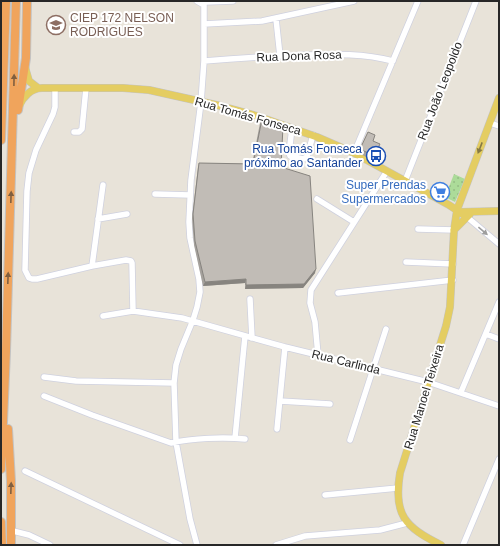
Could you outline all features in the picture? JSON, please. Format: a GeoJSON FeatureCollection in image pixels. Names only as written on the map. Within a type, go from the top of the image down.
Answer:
{"type":"FeatureCollection","features":[{"type":"Feature","properties":{"kind":"highway"},"geometry":{"type":"LineString","coordinates":[[1,140],[6,1]]}},
{"type":"Feature","properties":{"kind":"highway"},"geometry":{"type":"LineString","coordinates":[[1,469],[13,147],[16,1]]}},
{"type":"Feature","properties":{"kind":"highway"},"geometry":{"type":"LineString","coordinates":[[13,147],[25,67],[27,1]]}},
{"type":"Feature","properties":{"kind":"highway"},"geometry":{"type":"LineString","coordinates":[[7,317],[11,349],[8,428],[12,529],[10,545]]}},
{"type":"Feature","properties":{"kind":"highway"},"geometry":{"type":"LineString","coordinates":[[1,522],[2,545]]}},
{"type":"Feature","properties":{"kind":"main road"},"geometry":{"type":"LineString","coordinates":[[18,108],[26,95],[38,88],[29,81],[25,67]]}},
{"type":"Feature","properties":{"kind":"main road","name":"Rua Tomás Fonseca"},"geometry":{"type":"LineString","coordinates":[[38,88],[149,90],[236,110],[313,135],[354,153],[459,211]]}},
{"type":"Feature","properties":{"kind":"main road","name":"Rua Manoel Teixeira"},"geometry":{"type":"LineString","coordinates":[[441,545],[422,535],[407,523],[400,508],[398,488],[400,473],[446,326],[453,280],[454,230],[459,211],[499,98]]}},
{"type":"Feature","properties":{"kind":"main road"},"geometry":{"type":"LineString","coordinates":[[459,211],[470,215],[499,211]]}},
{"type":"Feature","properties":{"kind":"main road"},"geometry":{"type":"LineString","coordinates":[[454,230],[470,215]]}},
{"type":"Feature","properties":{"kind":"street"},"geometry":{"type":"LineString","coordinates":[[27,15],[30,1]]}},
{"type":"Feature","properties":{"kind":"street"},"geometry":{"type":"LineString","coordinates":[[197,1],[205,3],[233,1]]}},
{"type":"Feature","properties":{"kind":"street"},"geometry":{"type":"LineString","coordinates":[[204,24],[276,19],[354,1]]}},
{"type":"Feature","properties":{"kind":"street"},"geometry":{"type":"LineString","coordinates":[[354,153],[418,1]]}},
{"type":"Feature","properties":{"kind":"street","name":"Rua João Leopoldo"},"geometry":{"type":"LineString","coordinates":[[405,181],[476,1]]}},
{"type":"Feature","properties":{"kind":"street"},"geometry":{"type":"LineString","coordinates":[[189,545],[196,544],[176,442],[174,383],[176,365],[193,320],[200,292],[199,279],[190,238],[189,222],[190,196],[201,102],[204,61],[205,3]]}},
{"type":"Feature","properties":{"kind":"street"},"geometry":{"type":"LineString","coordinates":[[276,19],[280,56]]}},
{"type":"Feature","properties":{"kind":"street","name":"Rua Dona Rosa"},"geometry":{"type":"LineString","coordinates":[[204,61],[280,56],[354,54],[393,61]]}},
{"type":"Feature","properties":{"kind":"street"},"geometry":{"type":"LineString","coordinates":[[55,88],[55,107],[53,114],[36,150],[29,173],[27,191],[25,270],[29,278],[37,279],[92,266],[130,260],[132,263],[133,311]]}},
{"type":"Feature","properties":{"kind":"street"},"geometry":{"type":"LineString","coordinates":[[74,132],[79,132],[82,129],[86,88]]}},
{"type":"Feature","properties":{"kind":"street"},"geometry":{"type":"LineString","coordinates":[[490,123],[499,126]]}},
{"type":"Feature","properties":{"kind":"street"},"geometry":{"type":"LineString","coordinates":[[292,128],[289,153],[290,156],[303,159],[307,157],[313,135]]}},
{"type":"Feature","properties":{"kind":"street"},"geometry":{"type":"LineString","coordinates":[[318,355],[317,335],[310,302],[311,290],[386,171]]}},
{"type":"Feature","properties":{"kind":"street"},"geometry":{"type":"LineString","coordinates":[[92,266],[103,185]]}},
{"type":"Feature","properties":{"kind":"street"},"geometry":{"type":"LineString","coordinates":[[155,194],[190,196]]}},
{"type":"Feature","properties":{"kind":"street"},"geometry":{"type":"LineString","coordinates":[[316,199],[354,222]]}},
{"type":"Feature","properties":{"kind":"street"},"geometry":{"type":"LineString","coordinates":[[98,219],[127,214]]}},
{"type":"Feature","properties":{"kind":"street"},"geometry":{"type":"LineString","coordinates":[[470,215],[499,244]]}},
{"type":"Feature","properties":{"kind":"street"},"geometry":{"type":"LineString","coordinates":[[418,229],[454,230]]}},
{"type":"Feature","properties":{"kind":"street"},"geometry":{"type":"LineString","coordinates":[[406,262],[453,264]]}},
{"type":"Feature","properties":{"kind":"street"},"geometry":{"type":"LineString","coordinates":[[338,293],[453,280]]}},
{"type":"Feature","properties":{"kind":"street"},"geometry":{"type":"LineString","coordinates":[[250,299],[252,338]]}},
{"type":"Feature","properties":{"kind":"street"},"geometry":{"type":"LineString","coordinates":[[461,392],[499,302]]}},
{"type":"Feature","properties":{"kind":"street","name":"Rua Carlinda"},"geometry":{"type":"LineString","coordinates":[[103,316],[133,311],[193,320],[285,347],[428,382],[499,406]]}},
{"type":"Feature","properties":{"kind":"street"},"geometry":{"type":"LineString","coordinates":[[350,440],[386,329]]}},
{"type":"Feature","properties":{"kind":"street"},"geometry":{"type":"LineString","coordinates":[[486,334],[499,340]]}},
{"type":"Feature","properties":{"kind":"street"},"geometry":{"type":"LineString","coordinates":[[235,438],[245,336]]}},
{"type":"Feature","properties":{"kind":"street"},"geometry":{"type":"LineString","coordinates":[[277,429],[285,347]]}},
{"type":"Feature","properties":{"kind":"street"},"geometry":{"type":"LineString","coordinates":[[44,377],[76,381],[174,383]]}},
{"type":"Feature","properties":{"kind":"street"},"geometry":{"type":"LineString","coordinates":[[44,396],[148,436],[171,443],[182,440],[245,439]]}},
{"type":"Feature","properties":{"kind":"street"},"geometry":{"type":"LineString","coordinates":[[280,401],[330,404]]}},
{"type":"Feature","properties":{"kind":"street"},"geometry":{"type":"LineString","coordinates":[[462,545],[499,459]]}},
{"type":"Feature","properties":{"kind":"street"},"geometry":{"type":"LineString","coordinates":[[25,471],[180,545]]}},
{"type":"Feature","properties":{"kind":"street"},"geometry":{"type":"LineString","coordinates":[[325,495],[398,488]]}},
{"type":"Feature","properties":{"kind":"street"},"geometry":{"type":"LineString","coordinates":[[276,545],[305,536],[387,529],[407,523]]}},
{"type":"Feature","properties":{"kind":"street"},"geometry":{"type":"LineString","coordinates":[[12,529],[15,545]]}},
{"type":"Feature","properties":{"kind":"street"},"geometry":{"type":"LineString","coordinates":[[12,529],[50,545]]}},
{"type":"Feature","properties":{"kind":"green space"},"geometry":{"type":"Polygon","coordinates":[[[454,174],[465,179],[455,202],[445,197],[454,174]]]}},
{"type":"Feature","properties":{"kind":"building"},"geometry":{"type":"Polygon","coordinates":[[[262,119],[283,126],[281,167],[310,176],[316,269],[304,284],[246,285],[246,279],[205,282],[195,241],[193,214],[199,163],[253,164],[262,119]]]}},
{"type":"Feature","properties":{"kind":"building"},"geometry":{"type":"Polygon","coordinates":[[[368,132],[375,135],[373,141],[380,144],[374,156],[360,149],[368,132]]]}},
{"type":"Feature","properties":{"kind":"place","name":"CIEP 172 NELSON RODRIGUES"},"geometry":{"type":"Point","coordinates":[56,25]}},
{"type":"Feature","properties":{"kind":"place","name":"Rua Tomás Fonseca próximo ao Santander"},"geometry":{"type":"Point","coordinates":[376,156]}},
{"type":"Feature","properties":{"kind":"place","name":"Super Prendas Supermercados"},"geometry":{"type":"Point","coordinates":[440,192]}}]}
